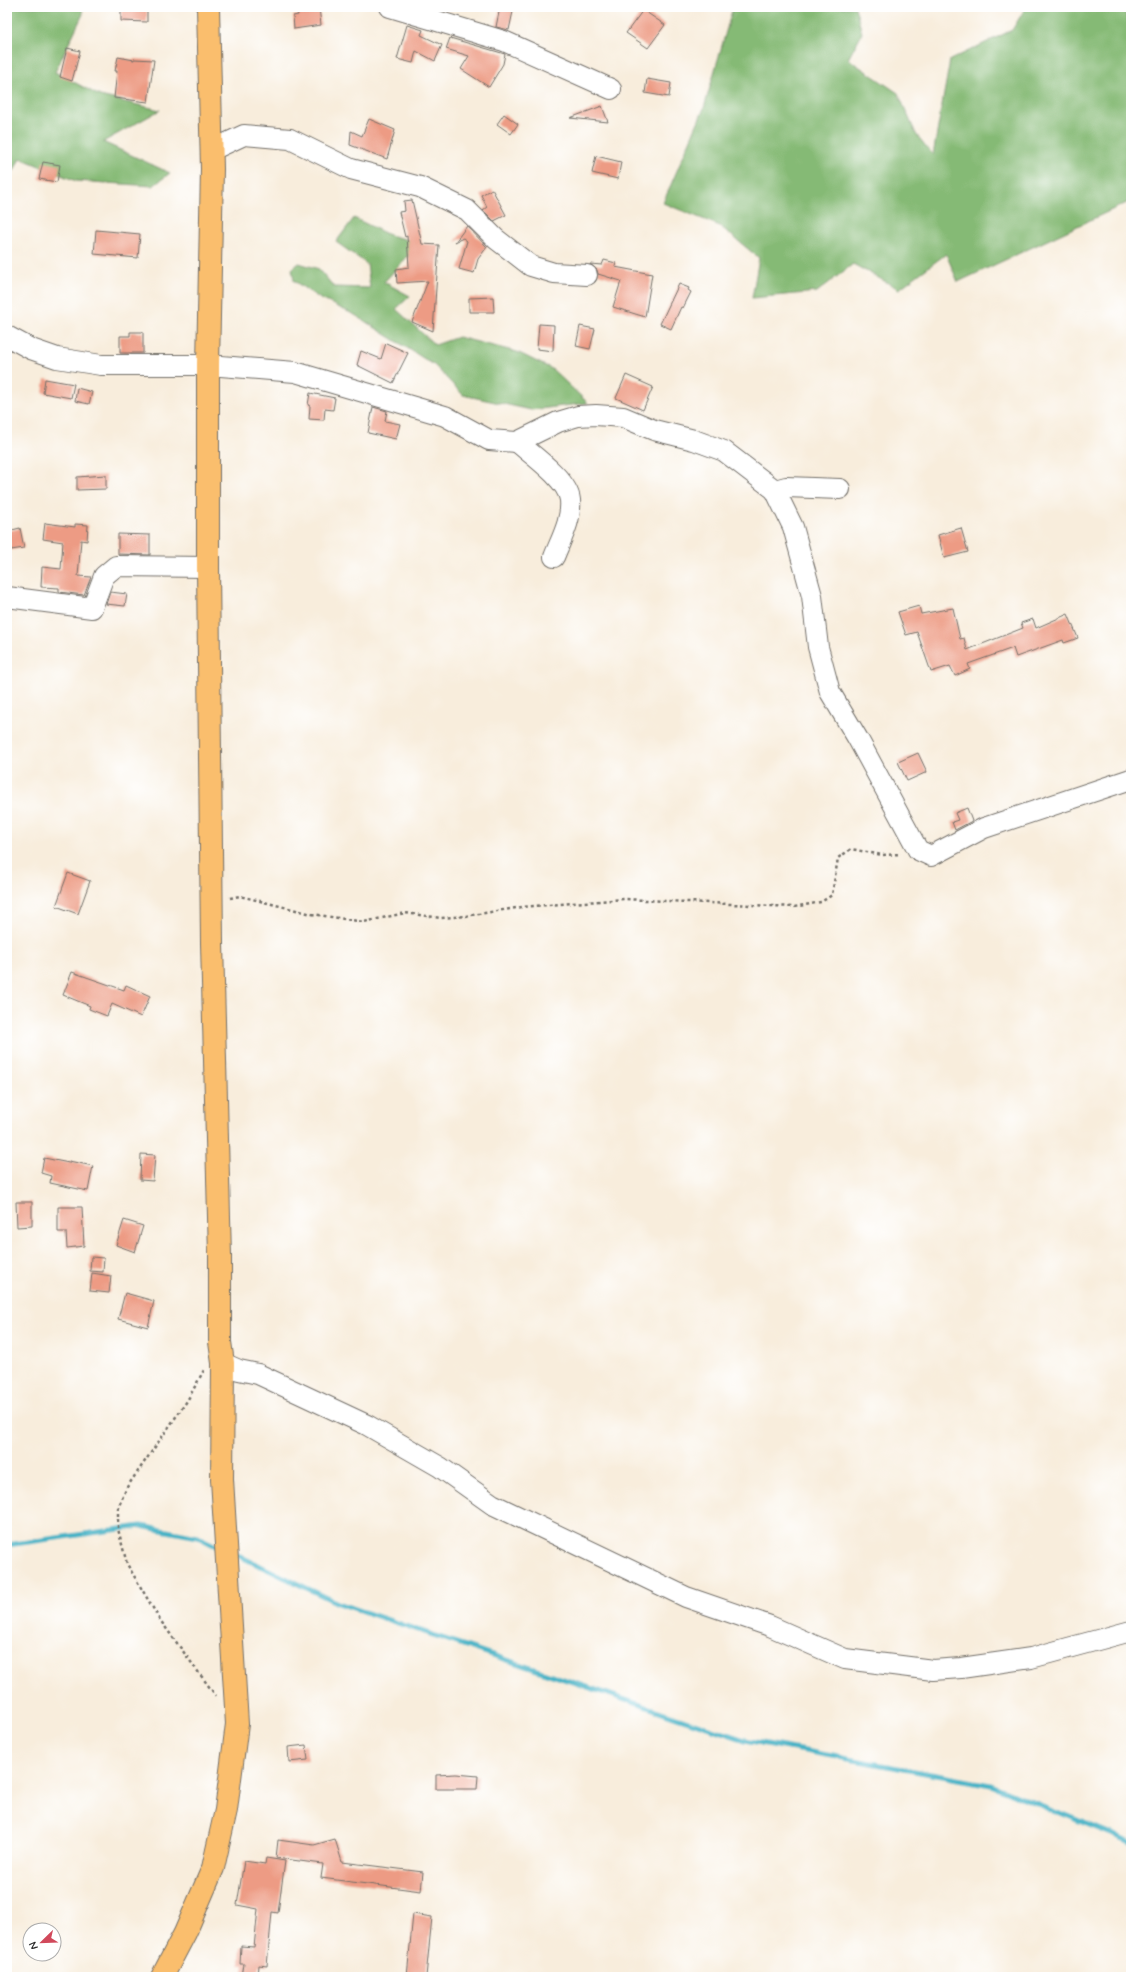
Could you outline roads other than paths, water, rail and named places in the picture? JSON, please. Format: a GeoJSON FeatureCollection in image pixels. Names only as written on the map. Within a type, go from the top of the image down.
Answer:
{"type":"FeatureCollection","features":[{"type":"Feature","properties":{"kind":"main road"},"geometry":{"type":"LineString","coordinates":[[162,1977],[185,1933],[213,1868],[226,1810],[236,1724],[214,1366],[220,1342],[220,1256],[212,901],[208,567],[208,365],[212,150],[208,7]]}},
{"type":"Feature","properties":{"kind":"street"},"geometry":{"type":"LineString","coordinates":[[390,7],[504,41],[611,89]]}},
{"type":"Feature","properties":{"kind":"street"},"geometry":{"type":"LineString","coordinates":[[212,150],[244,135],[290,139],[351,169],[420,187],[467,210],[496,240],[531,266],[554,274],[587,275]]}},
{"type":"Feature","properties":{"kind":"street"},"geometry":{"type":"LineString","coordinates":[[7,336],[31,349],[57,358],[101,365],[208,365],[295,372],[445,416],[489,440],[517,442],[558,422],[578,416],[596,414],[623,417],[654,430],[694,440],[724,451],[775,490],[794,526],[812,596],[818,647],[830,692],[858,739],[918,850],[931,856],[984,828],[1131,779]]}},
{"type":"Feature","properties":{"kind":"street"},"geometry":{"type":"LineString","coordinates":[[517,442],[563,483],[570,500],[568,520],[554,557]]}},
{"type":"Feature","properties":{"kind":"street"},"geometry":{"type":"LineString","coordinates":[[775,490],[786,487],[840,489]]}},
{"type":"Feature","properties":{"kind":"street"},"geometry":{"type":"LineString","coordinates":[[7,597],[92,608],[104,576],[116,566],[208,567]]}},
{"type":"Feature","properties":{"kind":"street"},"geometry":{"type":"LineString","coordinates":[[214,1366],[258,1374],[367,1425],[440,1467],[492,1504],[686,1597],[770,1626],[845,1659],[933,1670],[961,1668],[1031,1658],[1131,1631]]}},
{"type":"Feature","properties":{"kind":"waterway"},"geometry":{"type":"LineString","coordinates":[[7,1545],[141,1526],[198,1537],[220,1548]]}},
{"type":"Feature","properties":{"kind":"waterway"},"geometry":{"type":"LineString","coordinates":[[233,1553],[338,1603],[745,1740],[991,1785],[1131,1842]]}}]}
